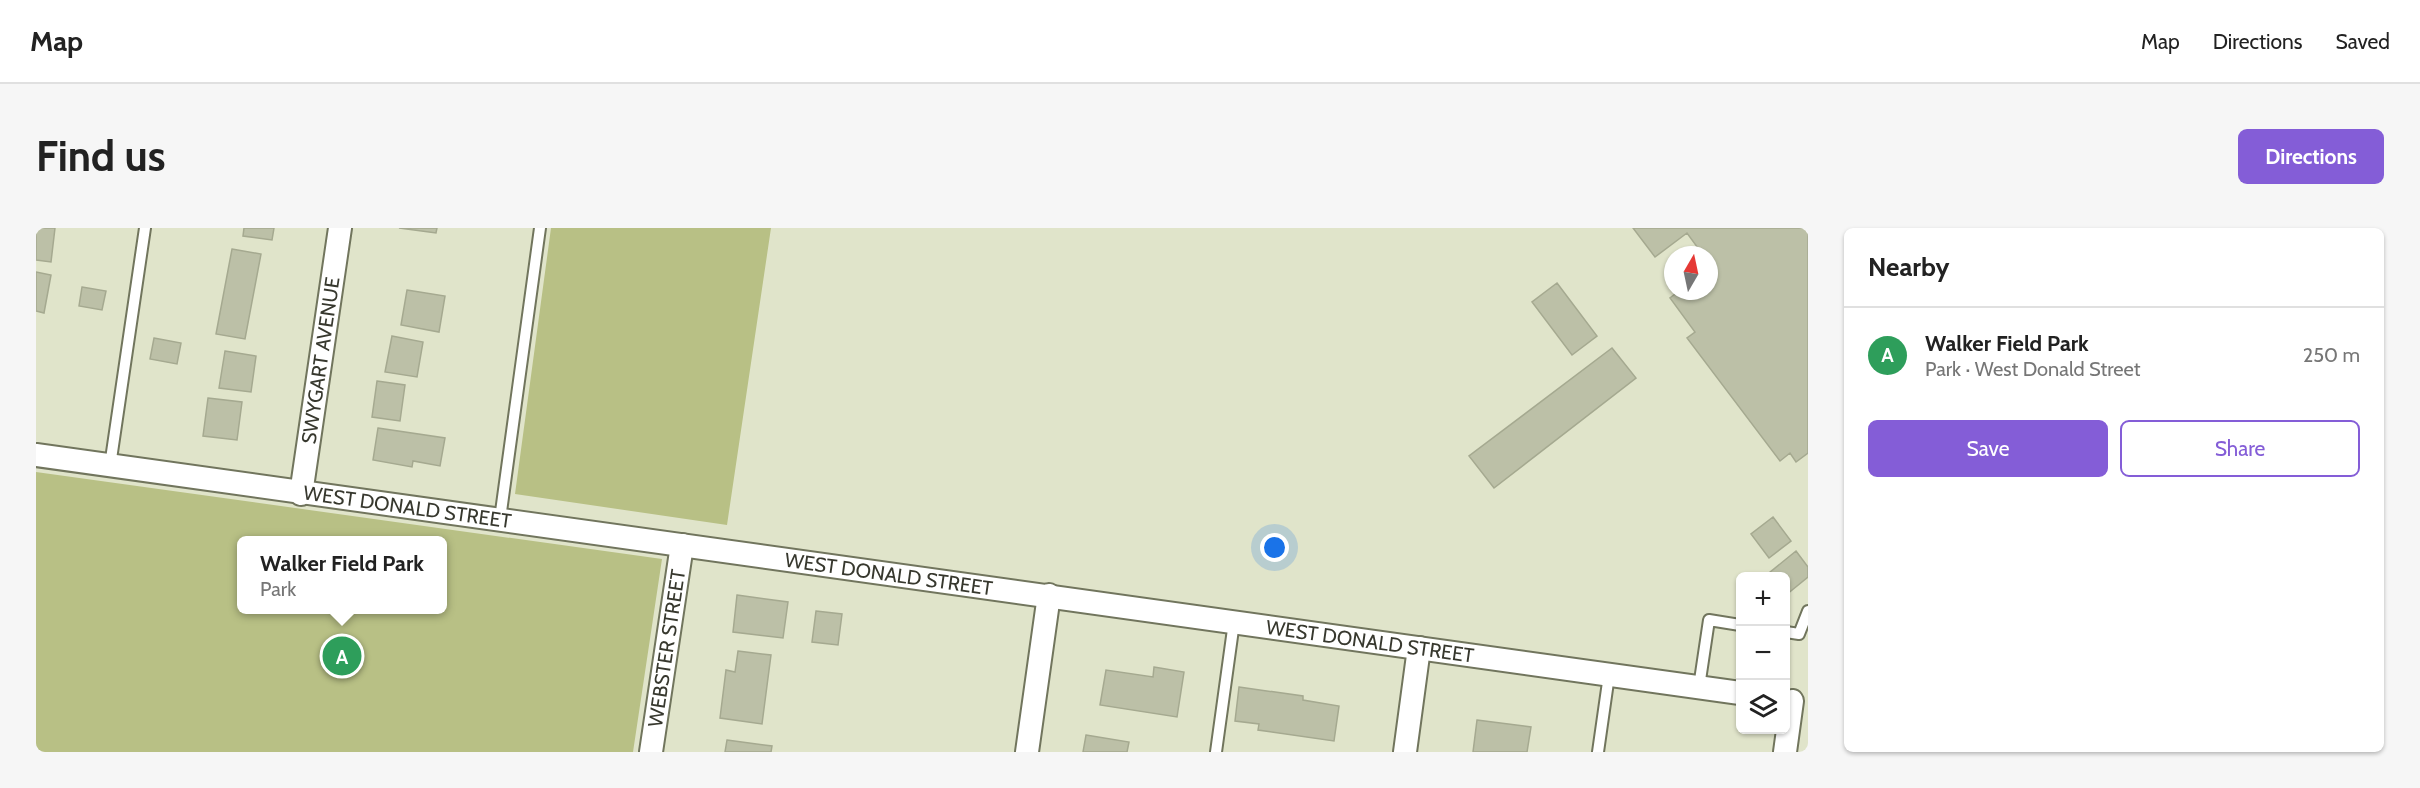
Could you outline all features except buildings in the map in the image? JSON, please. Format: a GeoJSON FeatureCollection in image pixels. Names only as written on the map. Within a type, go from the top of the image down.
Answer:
{"type":"FeatureCollection","features":[{"type":"Feature","properties":{"kind":"street","name":"SWYGART AVENUE"},"geometry":{"type":"LineString","coordinates":[[301,494],[340,228]]}},
{"type":"Feature","properties":{"kind":"street","name":"WEST DONALD STREET"},"geometry":{"type":"LineString","coordinates":[[36,455],[301,494],[500,519],[1736,692]]}},
{"type":"Feature","properties":{"kind":"street","name":"WEBSTER STREET"},"geometry":{"type":"LineString","coordinates":[[651,752],[682,545]]}},
{"type":"Feature","properties":{"kind":"street"},"geometry":{"type":"LineString","coordinates":[[1027,752],[1049,595]]}},
{"type":"Feature","properties":{"kind":"street"},"geometry":{"type":"LineString","coordinates":[[1405,752],[1419,648]]}},
{"type":"Feature","properties":{"kind":"street"},"geometry":{"type":"LineString","coordinates":[[1785,752],[1795,701]]}},
{"type":"Feature","properties":{"kind":"lane"},"geometry":{"type":"LineString","coordinates":[[110,466],[145,228]]}},
{"type":"Feature","properties":{"kind":"lane"},"geometry":{"type":"LineString","coordinates":[[500,519],[540,228]]}},
{"type":"Feature","properties":{"kind":"lane"},"geometry":{"type":"LineString","coordinates":[[1790,633],[1799,634],[1808,611]]}},
{"type":"Feature","properties":{"kind":"lane"},"geometry":{"type":"LineString","coordinates":[[1699,687],[1709,620],[1736,624]]}},
{"type":"Feature","properties":{"kind":"lane"},"geometry":{"type":"LineString","coordinates":[[1216,752],[1234,621]]}},
{"type":"Feature","properties":{"kind":"lane"},"geometry":{"type":"LineString","coordinates":[[1598,752],[1609,675]]}},
{"type":"Feature","properties":{"kind":"green space"},"geometry":{"type":"Polygon","coordinates":[[[551,228],[771,228],[727,525],[515,494],[551,228]]]}},
{"type":"Feature","properties":{"kind":"green space"},"geometry":{"type":"Polygon","coordinates":[[[36,472],[662,559],[633,752],[36,752],[36,472]]]}},
{"type":"Feature","properties":{"kind":"place","name":"Walker Field Park"},"geometry":{"type":"Point","coordinates":[342,656]}}]}
